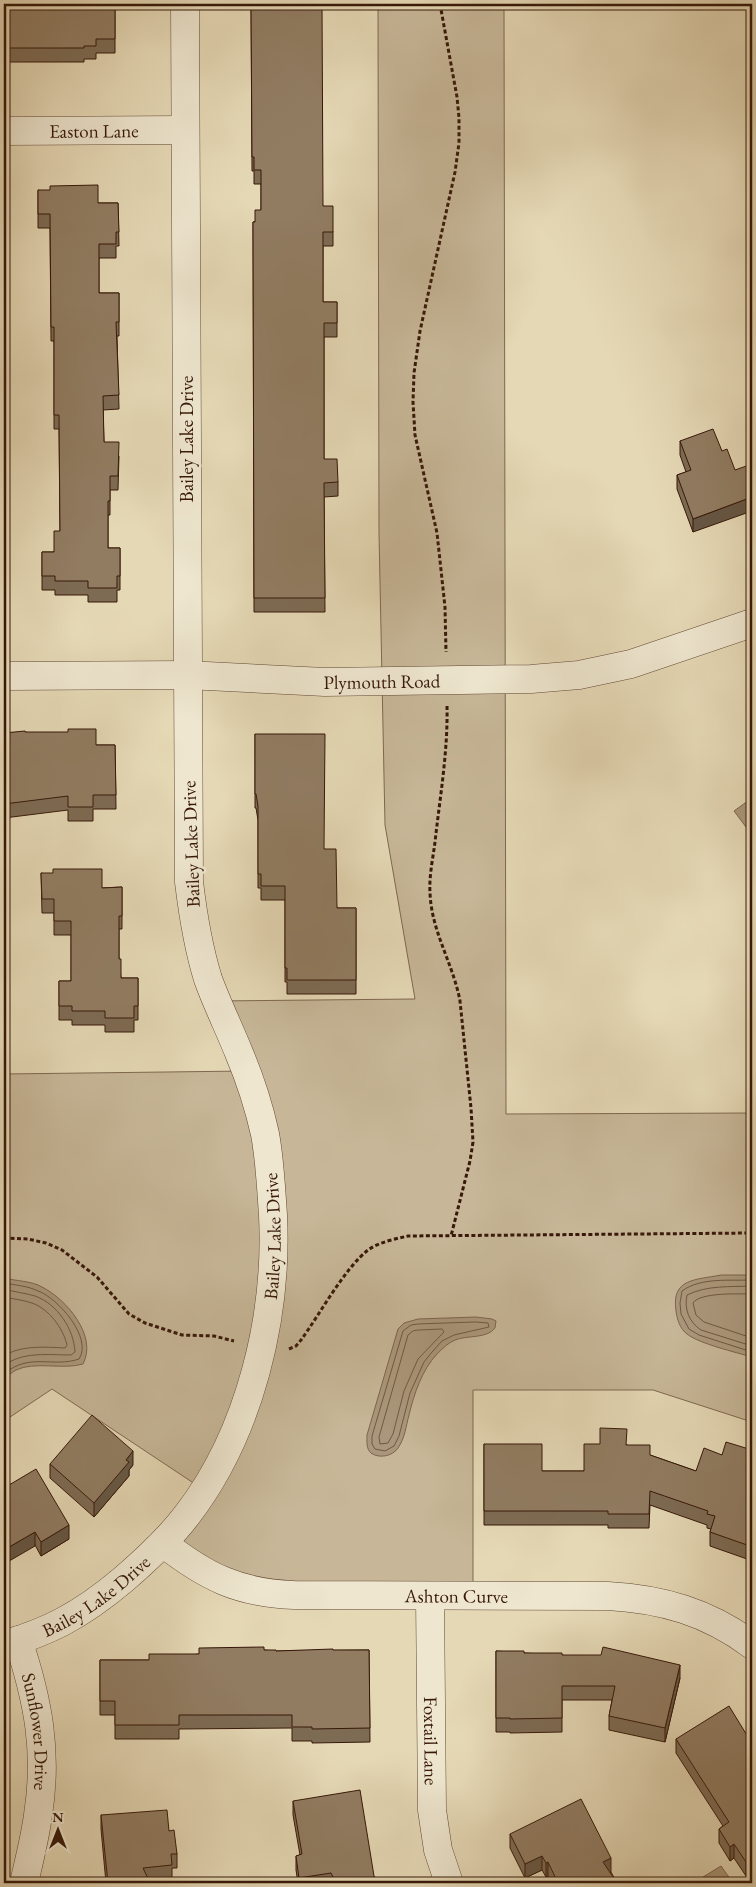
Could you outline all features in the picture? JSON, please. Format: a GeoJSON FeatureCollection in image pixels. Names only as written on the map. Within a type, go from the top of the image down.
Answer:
{"type":"FeatureCollection","features":[{"type":"Feature","properties":{"kind":"street","name":"Bailey Lake Drive"},"geometry":{"type":"LineString","coordinates":[[11,1643],[62,1622],[95,1602],[134,1571],[163,1544],[188,1514],[204,1490],[230,1443],[251,1384],[267,1320],[274,1251],[271,1186],[265,1136],[246,1071],[209,980],[201,955],[192,909],[188,856],[185,4]]}},
{"type":"Feature","properties":{"kind":"street","name":"Easton Lane"},"geometry":{"type":"LineString","coordinates":[[4,130],[185,130]]}},
{"type":"Feature","properties":{"kind":"street","name":"Plymouth Road"},"geometry":{"type":"LineString","coordinates":[[4,676],[188,675],[289,681],[531,679],[606,670],[653,657],[752,624]]}},
{"type":"Feature","properties":{"kind":"street","name":"Ashton Curve"},"geometry":{"type":"LineString","coordinates":[[163,1544],[202,1572],[232,1585],[262,1592],[294,1595],[608,1596],[643,1599],[691,1610],[723,1626],[752,1645]]}},
{"type":"Feature","properties":{"kind":"street","name":"Foxtail Lane"},"geometry":{"type":"LineString","coordinates":[[430,1596],[432,1810],[438,1850],[449,1883]]}},
{"type":"Feature","properties":{"kind":"street","name":"Sunflower Drive"},"geometry":{"type":"LineString","coordinates":[[11,1643],[34,1690],[42,1750],[38,1814],[24,1883]]}},
{"type":"Feature","properties":{"kind":"path"},"geometry":{"type":"LineString","coordinates":[[440,4],[457,97],[459,143],[455,172],[420,331],[414,373],[413,402],[415,435],[437,533],[444,607],[447,681],[446,745],[430,890],[432,915],[436,933],[456,984],[460,1001],[474,1132],[470,1160],[451,1236]]}},
{"type":"Feature","properties":{"kind":"path"},"geometry":{"type":"LineString","coordinates":[[284,1350],[293,1348],[299,1343],[352,1267],[369,1249],[393,1239],[408,1236],[752,1233]]}},
{"type":"Feature","properties":{"kind":"path"},"geometry":{"type":"LineString","coordinates":[[4,1238],[28,1239],[62,1250],[97,1277],[130,1314],[145,1323],[182,1334],[214,1336],[234,1341]]}},
{"type":"Feature","properties":{"kind":"shaded area"},"geometry":{"type":"Polygon","coordinates":[[[378,4],[504,4],[506,1114],[752,1113],[752,1422],[653,1390],[473,1390],[473,1596],[294,1595],[163,1543],[204,1490],[52,1389],[4,1421],[4,1074],[246,1071],[216,1001],[415,999],[385,825],[379,533],[378,4]]]}},
{"type":"Feature","properties":{"kind":"water"},"geometry":{"type":"Polygon","coordinates":[[[752,798],[752,835],[734,811],[752,798]]]}},
{"type":"Feature","properties":{"kind":"water"},"geometry":{"type":"Polygon","coordinates":[[[721,1275],[752,1275],[752,1357],[693,1338],[679,1324],[675,1300],[681,1286],[694,1280],[721,1275]]]}},
{"type":"Feature","properties":{"kind":"water"},"geometry":{"type":"Polygon","coordinates":[[[4,1278],[38,1285],[61,1300],[83,1330],[87,1353],[83,1364],[75,1366],[23,1367],[14,1371],[4,1380],[4,1278]]]}},
{"type":"Feature","properties":{"kind":"water"},"geometry":{"type":"Polygon","coordinates":[[[476,1317],[496,1321],[495,1328],[487,1334],[455,1340],[437,1354],[427,1367],[419,1383],[404,1436],[396,1451],[386,1456],[378,1456],[371,1453],[368,1447],[367,1435],[398,1329],[404,1323],[418,1319],[476,1317]]]}},
{"type":"Feature","properties":{"kind":"water"},"geometry":{"type":"Polygon","coordinates":[[[721,1866],[733,1883],[707,1883],[703,1877],[721,1866]]]}},
{"type":"Feature","properties":{"kind":"building"},"geometry":{"type":"Polygon","coordinates":[[[4,4],[115,4],[115,39],[96,39],[96,46],[84,46],[84,48],[8,48],[8,46],[4,46],[4,4]]]}},
{"type":"Feature","properties":{"kind":"building"},"geometry":{"type":"Polygon","coordinates":[[[251,4],[322,4],[323,206],[333,206],[333,232],[323,232],[323,302],[337,302],[337,323],[324,323],[324,459],[337,459],[338,482],[324,483],[325,598],[254,598],[253,222],[255,222],[255,210],[261,210],[261,170],[254,170],[254,157],[252,157],[251,4]]]}},
{"type":"Feature","properties":{"kind":"building"},"geometry":{"type":"Polygon","coordinates":[[[98,185],[98,203],[118,203],[119,232],[116,232],[116,244],[99,244],[99,293],[119,293],[119,322],[116,322],[119,395],[103,396],[104,442],[119,442],[118,476],[110,476],[110,501],[108,501],[108,548],[120,548],[120,576],[117,576],[117,588],[88,588],[88,581],[55,581],[55,576],[42,576],[42,552],[54,552],[54,531],[60,531],[59,415],[54,415],[54,327],[51,327],[50,214],[38,214],[38,190],[50,190],[50,186],[98,185]]]}},
{"type":"Feature","properties":{"kind":"building"},"geometry":{"type":"Polygon","coordinates":[[[713,429],[722,451],[727,449],[735,470],[752,464],[752,497],[693,519],[677,475],[691,470],[680,441],[713,429]]]}},
{"type":"Feature","properties":{"kind":"building"},"geometry":{"type":"Polygon","coordinates":[[[68,729],[96,729],[96,745],[115,745],[116,795],[93,795],[93,807],[68,807],[68,796],[4,804],[4,733],[25,731],[68,732],[68,729]]]}},
{"type":"Feature","properties":{"kind":"building"},"geometry":{"type":"Polygon","coordinates":[[[255,734],[325,734],[324,849],[336,849],[337,908],[356,908],[356,980],[287,980],[287,968],[285,968],[285,886],[261,886],[261,874],[258,874],[255,734]]]}},
{"type":"Feature","properties":{"kind":"building"},"geometry":{"type":"Polygon","coordinates":[[[53,869],[102,869],[102,888],[122,887],[122,916],[119,916],[119,959],[121,959],[121,978],[138,978],[138,1006],[134,1006],[134,1018],[105,1018],[105,1011],[72,1011],[72,1006],[59,1006],[59,981],[71,981],[71,921],[54,921],[54,899],[42,899],[41,873],[53,873],[53,869]]]}},
{"type":"Feature","properties":{"kind":"building"},"geometry":{"type":"Polygon","coordinates":[[[92,1415],[133,1451],[126,1460],[129,1462],[94,1503],[50,1464],[92,1415]]]}},
{"type":"Feature","properties":{"kind":"building"},"geometry":{"type":"Polygon","coordinates":[[[600,1428],[627,1429],[626,1445],[650,1445],[650,1455],[696,1471],[704,1448],[722,1455],[726,1442],[752,1450],[748,1462],[752,1464],[752,1548],[710,1532],[715,1516],[707,1514],[708,1511],[650,1491],[649,1514],[608,1514],[608,1511],[484,1511],[484,1444],[542,1444],[542,1471],[584,1471],[584,1444],[600,1444],[600,1428]]]}},
{"type":"Feature","properties":{"kind":"building"},"geometry":{"type":"Polygon","coordinates":[[[36,1469],[69,1525],[41,1542],[35,1532],[4,1550],[4,1488],[36,1469]]]}},
{"type":"Feature","properties":{"kind":"building"},"geometry":{"type":"Polygon","coordinates":[[[264,1647],[264,1650],[276,1651],[369,1650],[370,1728],[312,1729],[312,1727],[292,1727],[292,1715],[179,1715],[179,1725],[115,1725],[115,1701],[100,1701],[100,1660],[149,1660],[149,1654],[199,1654],[199,1648],[264,1647]]]}},
{"type":"Feature","properties":{"kind":"building"},"geometry":{"type":"Polygon","coordinates":[[[603,1647],[680,1665],[665,1728],[609,1716],[615,1686],[562,1686],[562,1718],[496,1718],[496,1651],[601,1655],[603,1647]]]}},
{"type":"Feature","properties":{"kind":"building"},"geometry":{"type":"Polygon","coordinates":[[[729,1706],[748,1737],[752,1734],[752,1861],[751,1859],[746,1862],[734,1844],[730,1847],[719,1829],[729,1822],[676,1739],[729,1706]]]}},
{"type":"Feature","properties":{"kind":"building"},"geometry":{"type":"Polygon","coordinates":[[[360,1790],[374,1876],[378,1883],[336,1883],[331,1873],[299,1878],[296,1856],[302,1854],[293,1801],[360,1790]]]}},
{"type":"Feature","properties":{"kind":"building"},"geometry":{"type":"Polygon","coordinates":[[[581,1799],[611,1858],[603,1862],[617,1883],[558,1883],[548,1862],[546,1863],[542,1856],[525,1864],[510,1834],[581,1799]]]}},
{"type":"Feature","properties":{"kind":"building"},"geometry":{"type":"Polygon","coordinates":[[[167,1810],[169,1831],[174,1830],[177,1854],[171,1854],[172,1865],[143,1868],[150,1883],[108,1883],[101,1815],[167,1810]]]}}]}
